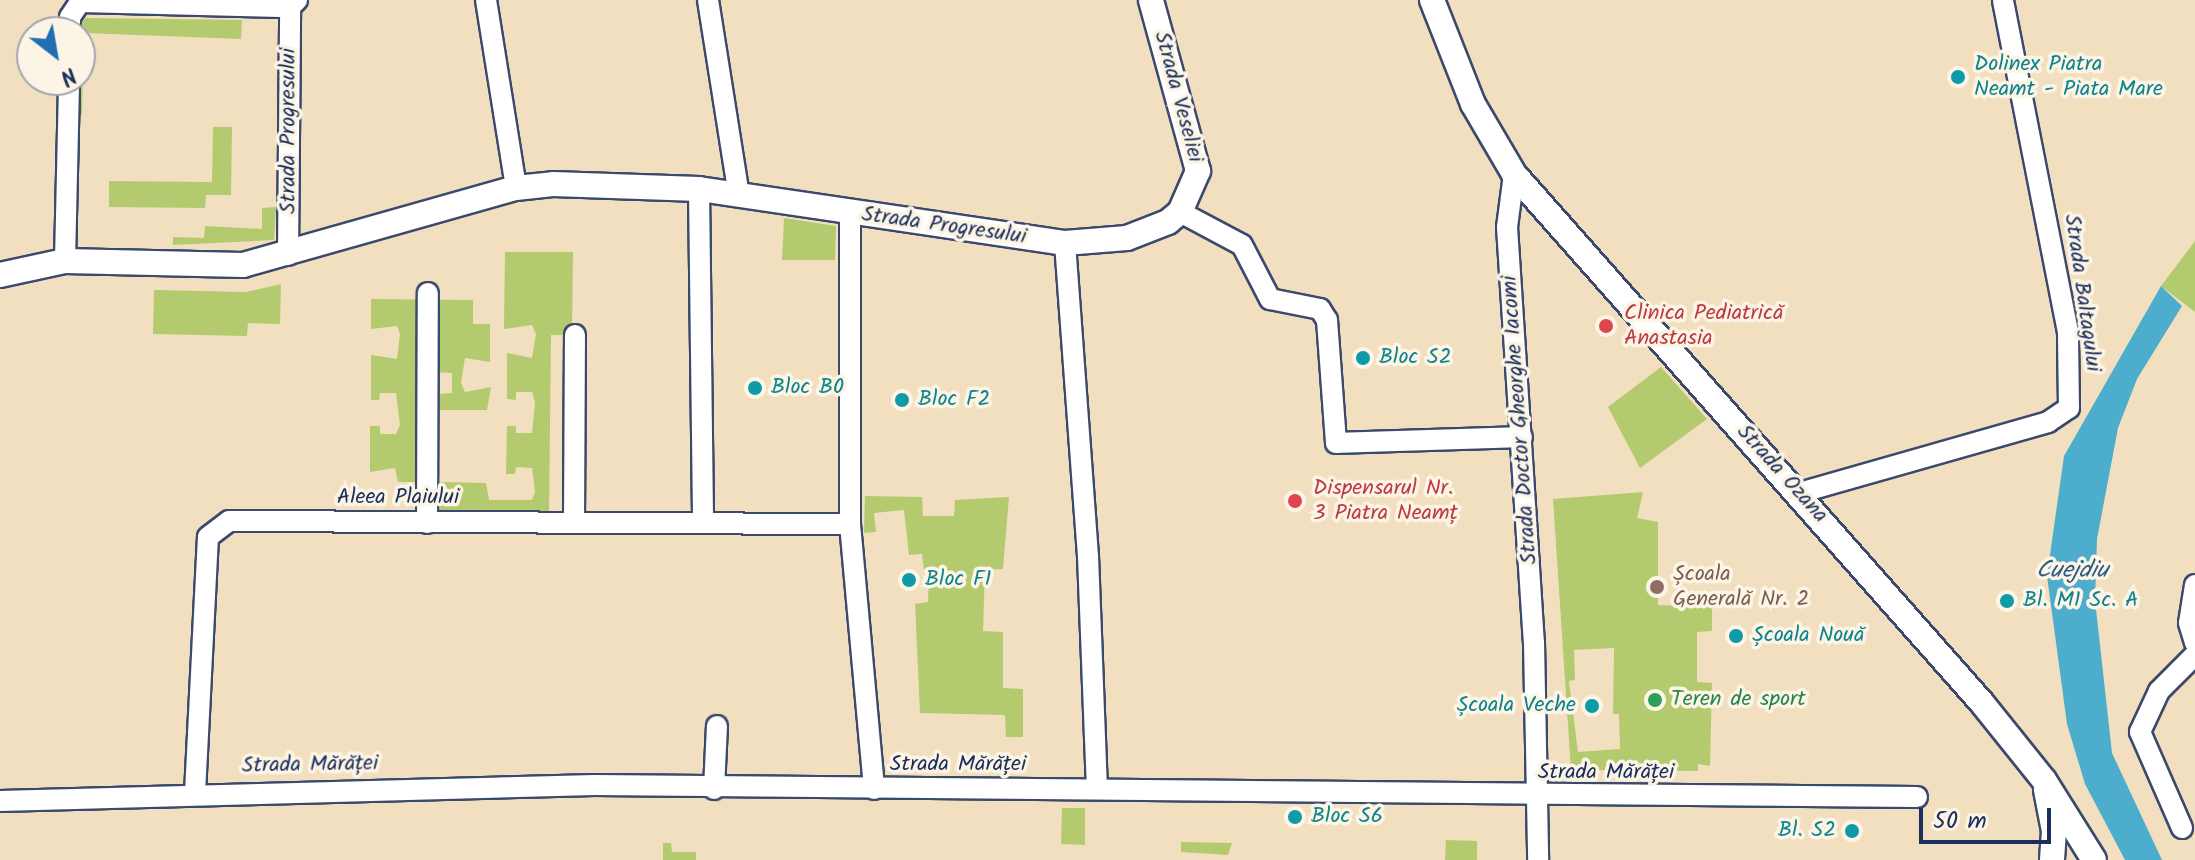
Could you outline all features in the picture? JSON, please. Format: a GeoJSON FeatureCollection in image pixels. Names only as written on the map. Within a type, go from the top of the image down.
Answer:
{"type":"FeatureCollection","features":[{"type":"Feature","properties":{"kind":"street"},"geometry":{"type":"LineString","coordinates":[[486,0],[516,188]]}},
{"type":"Feature","properties":{"kind":"street"},"geometry":{"type":"LineString","coordinates":[[708,0],[739,195]]}},
{"type":"Feature","properties":{"kind":"street","name":"Strada Veseliei"},"geometry":{"type":"LineString","coordinates":[[1151,0],[1197,153],[1196,184],[1180,212]]}},
{"type":"Feature","properties":{"kind":"street"},"geometry":{"type":"LineString","coordinates":[[1432,0],[1473,104],[1514,174]]}},
{"type":"Feature","properties":{"kind":"street","name":"Strada Baltagului"},"geometry":{"type":"LineString","coordinates":[[1799,493],[2048,422],[2069,408],[2068,332],[2003,0]]}},
{"type":"Feature","properties":{"kind":"street","name":"Strada Progresului"},"geometry":{"type":"LineString","coordinates":[[71,16],[80,2],[294,3],[288,255]]}},
{"type":"Feature","properties":{"kind":"street"},"geometry":{"type":"LineString","coordinates":[[65,261],[69,96]]}},
{"type":"Feature","properties":{"kind":"street","name":"Strada Doctor Gheorghe Iacomi"},"geometry":{"type":"LineString","coordinates":[[1514,174],[1507,227],[1534,642],[1538,860]]}},
{"type":"Feature","properties":{"kind":"street","name":"Strada Ozana"},"geometry":{"type":"LineString","coordinates":[[1514,174],[1799,493],[2044,780],[2094,860]]}},
{"type":"Feature","properties":{"kind":"street","name":"Strada Progresului"},"geometry":{"type":"LineString","coordinates":[[0,275],[65,261],[243,265],[288,255],[516,188],[643,183],[1065,243]]}},
{"type":"Feature","properties":{"kind":"street"},"geometry":{"type":"LineString","coordinates":[[699,189],[703,523]]}},
{"type":"Feature","properties":{"kind":"street"},"geometry":{"type":"LineString","coordinates":[[850,212],[850,524],[874,789]]}},
{"type":"Feature","properties":{"kind":"street"},"geometry":{"type":"LineString","coordinates":[[1097,789],[1088,556],[1065,243],[1127,238],[1168,222],[1180,212],[1242,245],[1270,299],[1320,309],[1327,320],[1336,443],[1522,437]]}},
{"type":"Feature","properties":{"kind":"street"},"geometry":{"type":"LineString","coordinates":[[427,523],[428,293]]}},
{"type":"Feature","properties":{"kind":"street"},"geometry":{"type":"LineString","coordinates":[[574,522],[575,335]]}},
{"type":"Feature","properties":{"kind":"street","name":"Aleea Plaiului"},"geometry":{"type":"LineString","coordinates":[[195,793],[208,537],[214,528],[229,521],[850,524]]}},
{"type":"Feature","properties":{"kind":"street"},"geometry":{"type":"LineString","coordinates":[[2195,585],[2189,623],[2195,643]]}},
{"type":"Feature","properties":{"kind":"street"},"geometry":{"type":"LineString","coordinates":[[2182,828],[2140,732],[2159,691],[2195,655]]}},
{"type":"Feature","properties":{"kind":"street"},"geometry":{"type":"LineString","coordinates":[[714,789],[717,726]]}},
{"type":"Feature","properties":{"kind":"street"},"geometry":{"type":"LineString","coordinates":[[2044,780],[2054,831],[2052,860]]}},
{"type":"Feature","properties":{"kind":"street","name":"Strada Ozana"},"geometry":{"type":"LineString","coordinates":[[2044,780],[2077,860]]}},
{"type":"Feature","properties":{"kind":"street","name":"Strada Mărăței"},"geometry":{"type":"LineString","coordinates":[[0,801],[195,793],[595,785],[714,789],[1097,789],[1537,797],[1917,797]]}},
{"type":"Feature","properties":{"kind":"green space"},"geometry":{"type":"Polygon","coordinates":[[[96,18],[242,20],[241,39],[96,33],[96,18]]]}},
{"type":"Feature","properties":{"kind":"green space"},"geometry":{"type":"Polygon","coordinates":[[[75,96],[82,96],[82,115],[75,115],[75,96]]]}},
{"type":"Feature","properties":{"kind":"green space"},"geometry":{"type":"Polygon","coordinates":[[[213,127],[232,127],[231,195],[206,195],[205,208],[109,207],[109,181],[212,182],[213,127]]]}},
{"type":"Feature","properties":{"kind":"green space"},"geometry":{"type":"Polygon","coordinates":[[[276,207],[274,240],[173,245],[173,237],[204,238],[205,226],[262,229],[262,208],[276,207]]]}},
{"type":"Feature","properties":{"kind":"green space"},"geometry":{"type":"Polygon","coordinates":[[[784,218],[836,226],[835,260],[782,260],[784,218]]]}},
{"type":"Feature","properties":{"kind":"green space"},"geometry":{"type":"Polygon","coordinates":[[[2195,241],[2195,312],[2161,286],[2195,241]]]}},
{"type":"Feature","properties":{"kind":"green space"},"geometry":{"type":"Polygon","coordinates":[[[505,252],[573,252],[572,335],[551,335],[549,514],[439,514],[439,482],[486,483],[489,500],[532,500],[535,492],[532,468],[516,467],[515,474],[506,474],[507,426],[516,426],[516,433],[532,433],[535,402],[532,392],[516,392],[516,400],[507,399],[507,353],[532,358],[536,334],[532,325],[504,329],[505,252]]]}},
{"type":"Feature","properties":{"kind":"green space"},"geometry":{"type":"Polygon","coordinates":[[[281,284],[280,324],[248,323],[247,336],[153,334],[154,290],[246,292],[281,284]]]}},
{"type":"Feature","properties":{"kind":"green space"},"geometry":{"type":"Polygon","coordinates":[[[371,299],[473,300],[473,324],[490,324],[490,362],[465,358],[461,383],[465,392],[491,387],[487,410],[440,410],[440,394],[452,393],[452,373],[427,372],[427,482],[398,482],[395,468],[370,472],[370,426],[380,426],[380,434],[396,434],[400,425],[396,393],[380,393],[379,400],[371,400],[371,355],[397,359],[400,334],[397,326],[371,329],[371,299]]]}},
{"type":"Feature","properties":{"kind":"green space"},"geometry":{"type":"Polygon","coordinates":[[[1661,367],[1707,419],[1640,468],[1608,407],[1661,367]]]}},
{"type":"Feature","properties":{"kind":"green space"},"geometry":{"type":"Polygon","coordinates":[[[1643,492],[1637,518],[1658,522],[1658,605],[1712,607],[1712,631],[1697,632],[1697,682],[1712,683],[1710,766],[1698,764],[1698,771],[1571,770],[1553,499],[1643,492]],[[1614,648],[1574,650],[1575,680],[1569,681],[1578,752],[1620,749],[1619,714],[1613,714],[1614,648]]]}},
{"type":"Feature","properties":{"kind":"green space"},"geometry":{"type":"Polygon","coordinates":[[[865,496],[922,497],[923,516],[954,516],[955,500],[1009,497],[1003,569],[985,570],[983,631],[1003,632],[1003,688],[1023,689],[1023,737],[1006,737],[1005,715],[920,713],[915,604],[928,602],[929,571],[924,570],[922,554],[909,555],[904,510],[874,513],[876,532],[864,533],[865,496]]]}},
{"type":"Feature","properties":{"kind":"green space"},"geometry":{"type":"Polygon","coordinates":[[[1062,808],[1085,808],[1085,845],[1061,844],[1062,808]]]}},
{"type":"Feature","properties":{"kind":"green space"},"geometry":{"type":"Polygon","coordinates":[[[1446,840],[1477,841],[1477,860],[1445,860],[1446,840]]]}},
{"type":"Feature","properties":{"kind":"green space"},"geometry":{"type":"Polygon","coordinates":[[[1181,842],[1232,843],[1228,855],[1181,852],[1181,842]]]}},
{"type":"Feature","properties":{"kind":"green space"},"geometry":{"type":"Polygon","coordinates":[[[663,843],[671,843],[672,852],[696,852],[696,860],[663,860],[663,843]]]}},
{"type":"Feature","properties":{"kind":"water","name":"Cuejdiu"},"geometry":{"type":"Polygon","coordinates":[[[2161,286],[2182,306],[2137,379],[2118,428],[2097,539],[2095,600],[2112,753],[2162,860],[2125,860],[2085,784],[2067,724],[2047,576],[2064,456],[2161,286]]]}},
{"type":"Feature","properties":{"kind":"place","name":"Dolinex Piatra Neamt - Piata Mare"},"geometry":{"type":"Point","coordinates":[1958,77]}},
{"type":"Feature","properties":{"kind":"place","name":"Clinica Pediatrică Anastasia"},"geometry":{"type":"Point","coordinates":[1606,326]}},
{"type":"Feature","properties":{"kind":"place","name":"Bloc S2"},"geometry":{"type":"Point","coordinates":[1363,358]}},
{"type":"Feature","properties":{"kind":"place","name":"Bloc B0"},"geometry":{"type":"Point","coordinates":[755,388]}},
{"type":"Feature","properties":{"kind":"place","name":"Bloc F2"},"geometry":{"type":"Point","coordinates":[902,400]}},
{"type":"Feature","properties":{"kind":"place","name":"Dispensarul Nr. 3 Piatra Neamț"},"geometry":{"type":"Point","coordinates":[1295,501]}},
{"type":"Feature","properties":{"kind":"place","name":"Bloc F1"},"geometry":{"type":"Point","coordinates":[909,580]}},
{"type":"Feature","properties":{"kind":"place","name":"Școala Generală Nr. 2"},"geometry":{"type":"Point","coordinates":[1657,587]}},
{"type":"Feature","properties":{"kind":"place","name":"Bl. M1 Sc. A"},"geometry":{"type":"Point","coordinates":[2007,601]}},
{"type":"Feature","properties":{"kind":"place","name":"Școala Nouă"},"geometry":{"type":"Point","coordinates":[1736,636]}},
{"type":"Feature","properties":{"kind":"place","name":"Teren de sport"},"geometry":{"type":"Point","coordinates":[1655,700]}},
{"type":"Feature","properties":{"kind":"place","name":"Școala Veche"},"geometry":{"type":"Point","coordinates":[1592,706]}},
{"type":"Feature","properties":{"kind":"place","name":"Bloc S6"},"geometry":{"type":"Point","coordinates":[1295,817]}},
{"type":"Feature","properties":{"kind":"place","name":"Bl. S2"},"geometry":{"type":"Point","coordinates":[1852,831]}}]}
